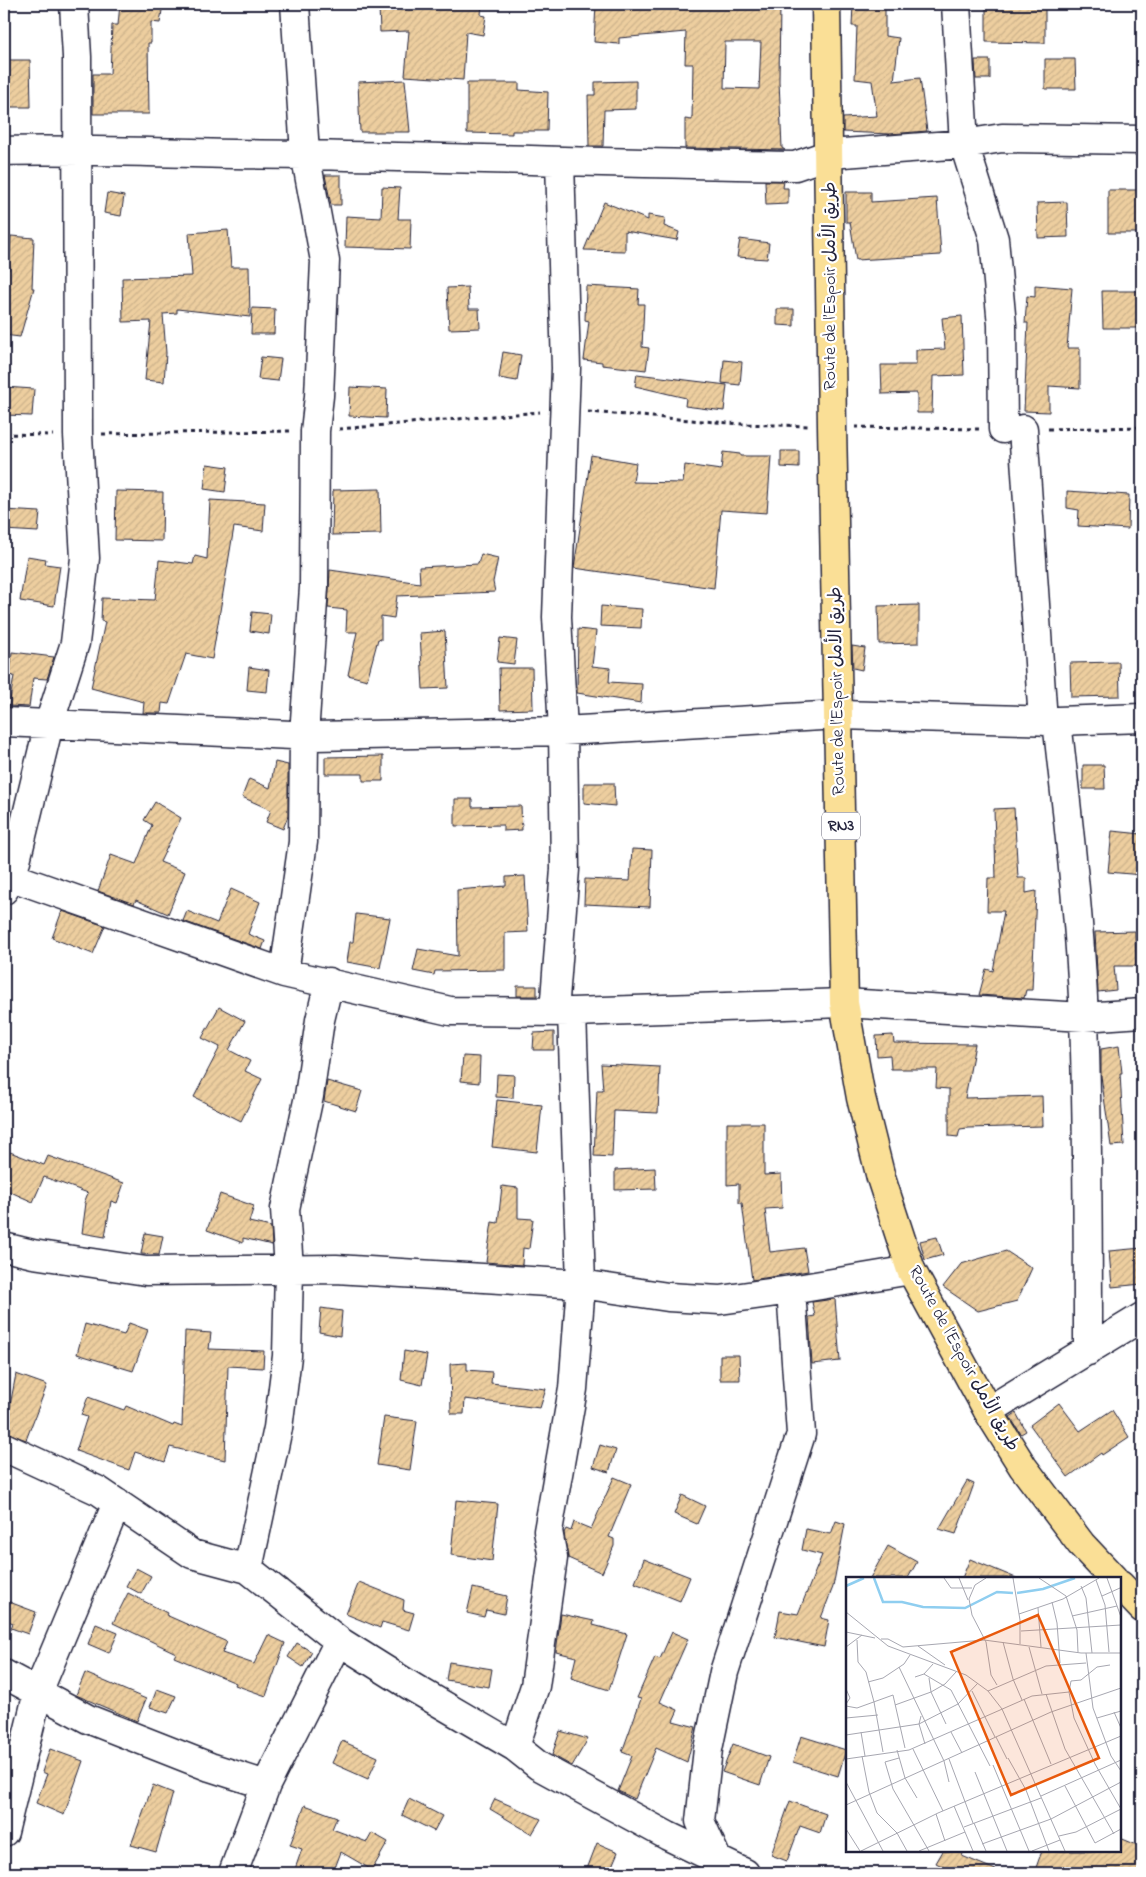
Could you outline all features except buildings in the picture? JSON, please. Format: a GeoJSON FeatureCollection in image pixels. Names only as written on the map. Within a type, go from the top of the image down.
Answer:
{"type":"FeatureCollection","features":[{"type":"Feature","properties":{"kind":"highway","name":"Route de l’Espoir طريق الأمل"},"geometry":{"type":"LineString","coordinates":[[826,4],[830,154],[832,426],[844,1003],[863,1107],[881,1178],[912,1270],[988,1411],[1029,1475],[1081,1544],[1112,1577]]}},
{"type":"Feature","properties":{"kind":"highway"},"geometry":{"type":"LineString","coordinates":[[1121,1587],[1142,1608]]}},
{"type":"Feature","properties":{"kind":"street"},"geometry":{"type":"LineString","coordinates":[[74,4],[77,149],[78,435],[85,558],[75,643],[49,724],[8,884],[284,973],[450,1011],[563,1012],[844,1003],[1084,1017],[1142,1013]]}},
{"type":"Feature","properties":{"kind":"street"},"geometry":{"type":"LineString","coordinates":[[284,973],[303,842],[304,735],[314,587],[315,431],[319,396],[325,261],[305,153],[295,4]]}},
{"type":"Feature","properties":{"kind":"street"},"geometry":{"type":"LineString","coordinates":[[956,4],[964,144],[994,239],[1013,429],[1078,932],[1084,1017],[1088,1193],[1088,1351]]}},
{"type":"Feature","properties":{"kind":"street"},"geometry":{"type":"LineString","coordinates":[[4,151],[77,149],[234,154],[305,153],[795,166],[830,154],[964,144],[1002,138],[1142,140]]}},
{"type":"Feature","properties":{"kind":"street"},"geometry":{"type":"LineString","coordinates":[[515,1747],[534,1686],[539,1657],[552,1558],[548,1531],[573,1389],[581,1284],[563,1012],[565,869],[563,731],[557,617],[566,368],[560,161]]}},
{"type":"Feature","properties":{"kind":"street"},"geometry":{"type":"LineString","coordinates":[[4,722],[304,735],[563,731],[839,715],[1050,721],[1142,718]]}},
{"type":"Feature","properties":{"kind":"street"},"geometry":{"type":"LineString","coordinates":[[248,1569],[278,1428],[287,1356],[289,1269],[285,1209],[309,1096],[320,1020],[329,982]]}},
{"type":"Feature","properties":{"kind":"street"},"geometry":{"type":"LineString","coordinates":[[4,1247],[33,1254],[146,1271],[346,1270],[581,1284],[668,1296],[720,1300],[912,1270]]}},
{"type":"Feature","properties":{"kind":"street"},"geometry":{"type":"LineString","coordinates":[[718,1867],[700,1821],[708,1749],[724,1672],[801,1434],[791,1290]]}},
{"type":"Feature","properties":{"kind":"street"},"geometry":{"type":"LineString","coordinates":[[988,1411],[1142,1317]]}},
{"type":"Feature","properties":{"kind":"street"},"geometry":{"type":"LineString","coordinates":[[4,1447],[99,1491],[192,1554],[248,1569],[339,1641],[414,1688],[515,1747],[539,1766],[718,1867],[745,1873]]}},
{"type":"Feature","properties":{"kind":"street"},"geometry":{"type":"LineString","coordinates":[[4,1832],[38,1692],[117,1503]]}},
{"type":"Feature","properties":{"kind":"street"},"geometry":{"type":"LineString","coordinates":[[233,1873],[266,1786],[339,1641]]}},
{"type":"Feature","properties":{"kind":"street"},"geometry":{"type":"LineString","coordinates":[[4,1674],[88,1719],[210,1767],[266,1786]]}},
{"type":"Feature","properties":{"kind":"path"},"geometry":{"type":"LineString","coordinates":[[4,434],[78,435],[190,431],[315,431],[432,419],[565,410],[742,424],[1013,429],[1142,427]]}}]}
